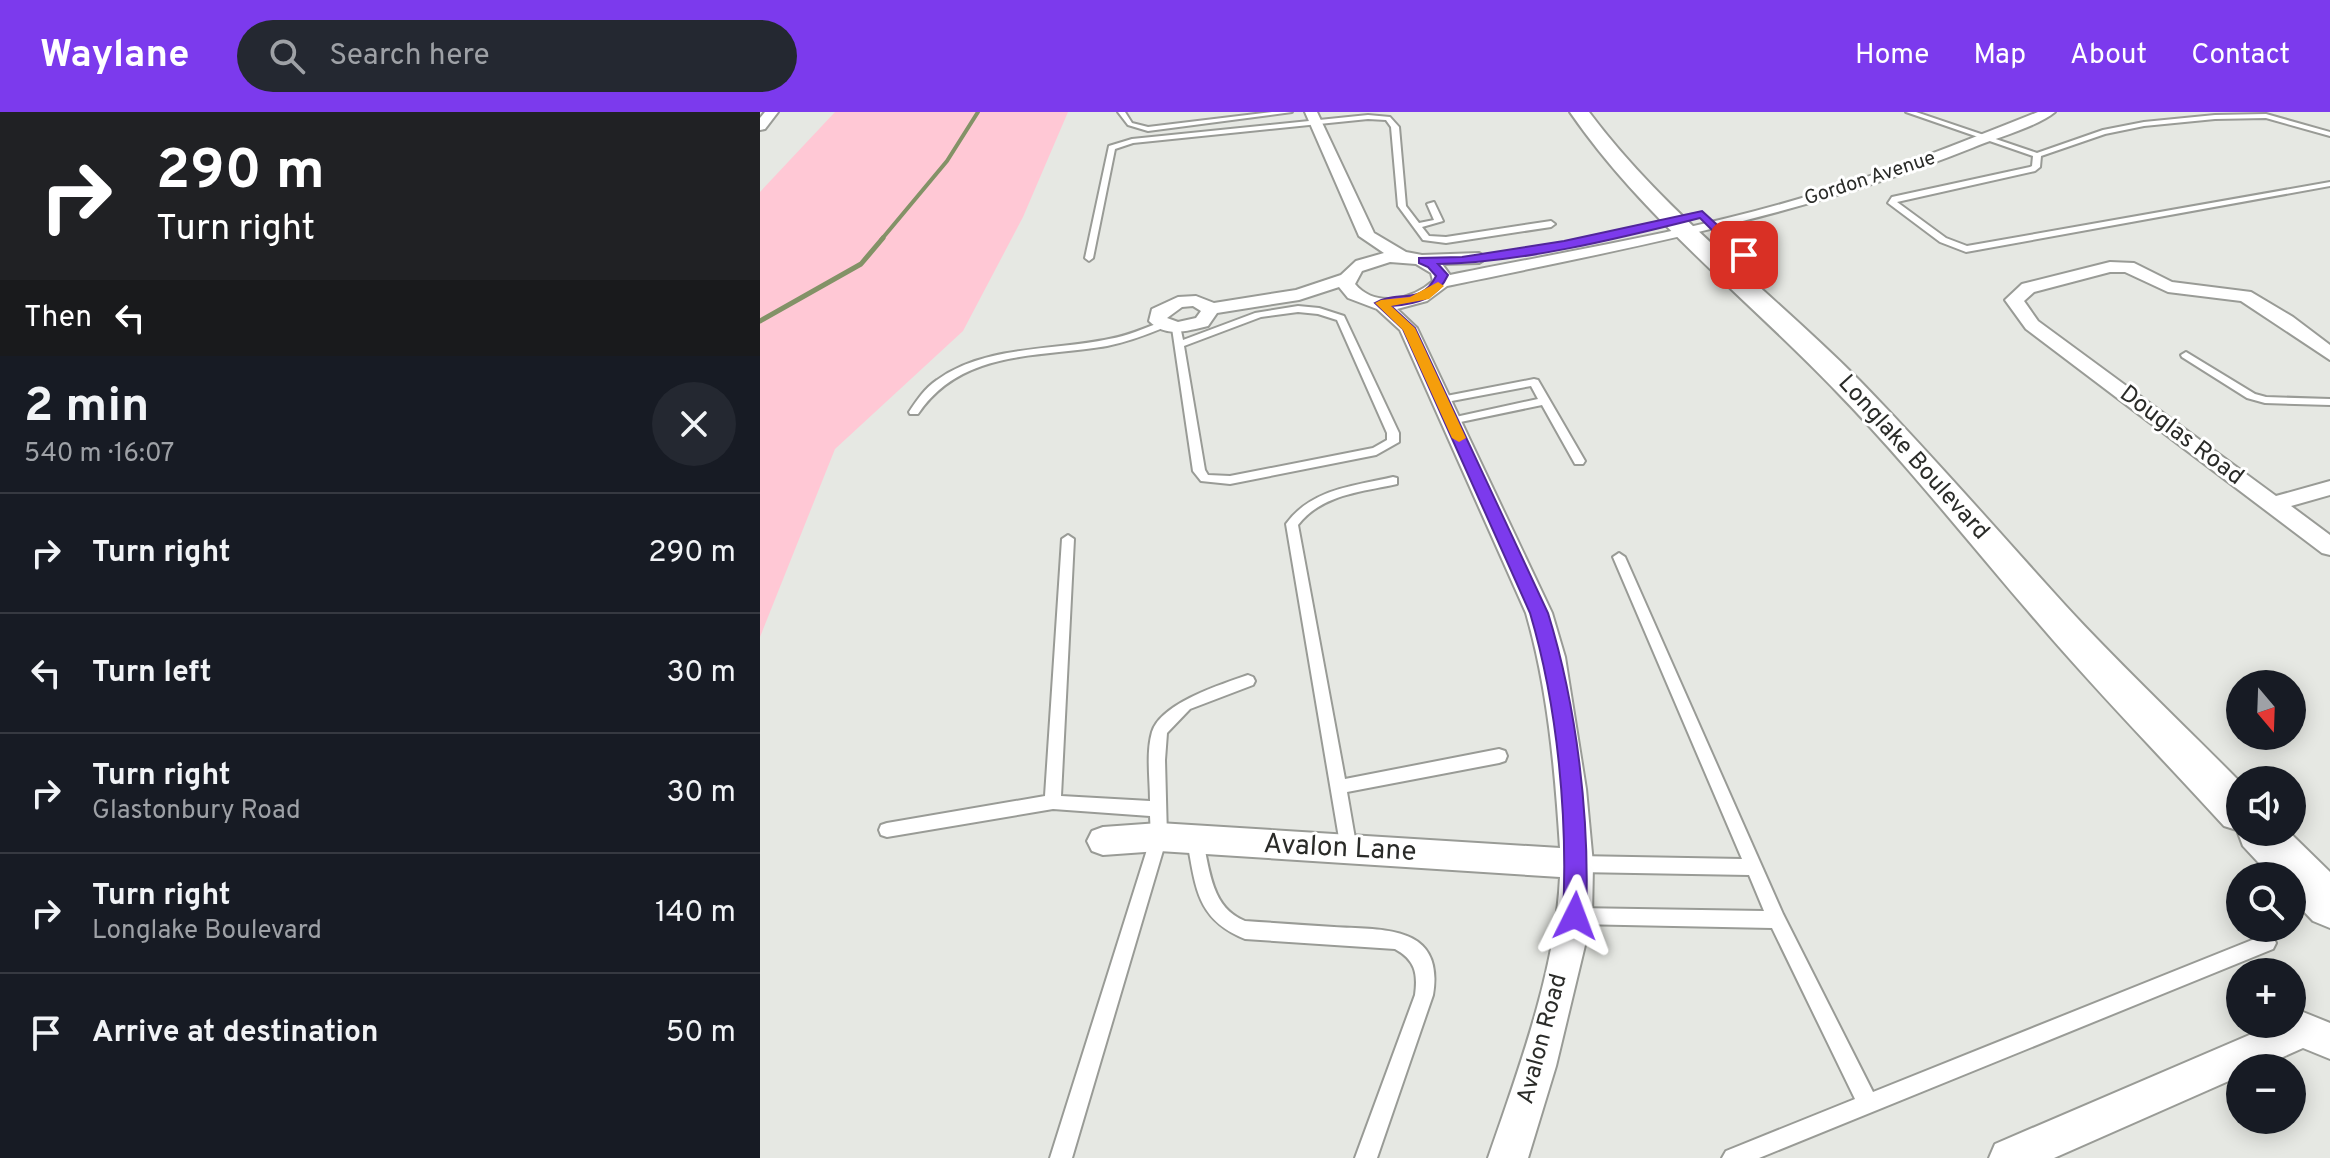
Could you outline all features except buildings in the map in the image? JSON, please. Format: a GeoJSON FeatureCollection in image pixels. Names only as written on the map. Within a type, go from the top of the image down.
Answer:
{"type":"FeatureCollection","features":[{"type":"Feature","properties":{"kind":"main road","name":"Longlake Boulevard"},"geometry":{"type":"LineString","coordinates":[[1579,112],[1601,142],[1694,219],[1815,332],[2064,613],[2226,781]]}},
{"type":"Feature","properties":{"kind":"main road"},"geometry":{"type":"LineString","coordinates":[[1587,112],[1627,142],[1673,186]]}},
{"type":"Feature","properties":{"kind":"main road","name":"Longlake Boulevard"},"geometry":{"type":"LineString","coordinates":[[1694,219],[1915,457],[2054,617],[2226,797]]}},
{"type":"Feature","properties":{"kind":"main road"},"geometry":{"type":"LineString","coordinates":[[2273,846],[2330,905]]}},
{"type":"Feature","properties":{"kind":"main road"},"geometry":{"type":"LineString","coordinates":[[2290,846],[2330,887]]}},
{"type":"Feature","properties":{"kind":"street"},"geometry":{"type":"LineString","coordinates":[[760,126],[772,112]]}},
{"type":"Feature","properties":{"kind":"street","name":"Gordon Avenue"},"geometry":{"type":"LineString","coordinates":[[1694,219],[1852,188],[1978,135],[2022,112]]}},
{"type":"Feature","properties":{"kind":"street","name":"Gordon Avenue"},"geometry":{"type":"LineString","coordinates":[[1978,135],[2049,112]]}},
{"type":"Feature","properties":{"kind":"street"},"geometry":{"type":"LineString","coordinates":[[1314,119],[1367,236],[1402,257]]}},
{"type":"Feature","properties":{"kind":"street"},"geometry":{"type":"LineString","coordinates":[[1299,295],[1378,259],[1477,258],[1608,237],[1694,219]]}},
{"type":"Feature","properties":{"kind":"street"},"geometry":{"type":"LineString","coordinates":[[1381,303],[1408,328],[1424,296],[1441,282],[1694,219]]}},
{"type":"Feature","properties":{"kind":"street"},"geometry":{"type":"LineString","coordinates":[[1357,297],[1349,292],[1352,273],[1367,236]]}},
{"type":"Feature","properties":{"kind":"street"},"geometry":{"type":"LineString","coordinates":[[1423,260],[1438,269],[1441,282]]}},
{"type":"Feature","properties":{"kind":"street","name":"Douglas Road"},"geometry":{"type":"LineString","coordinates":[[2330,354],[2287,321],[2245,296],[2168,287],[2135,270],[2119,266],[2028,288],[2014,300],[2032,325],[2330,547]]}},
{"type":"Feature","properties":{"kind":"street"},"geometry":{"type":"LineString","coordinates":[[1173,332],[1156,317],[1178,302],[1203,302],[1211,309],[1323,293],[1381,303],[1396,303],[1424,296]]}},
{"type":"Feature","properties":{"kind":"street","name":"Avalon Road"},"geometry":{"type":"LineString","coordinates":[[1408,328],[1520,567],[1552,657],[1571,789],[1577,864],[1575,916],[1538,1066],[1508,1158]]}},
{"type":"Feature","properties":{"kind":"street"},"geometry":{"type":"LineString","coordinates":[[2272,504],[2328,490]]}},
{"type":"Feature","properties":{"kind":"street","name":"Avalon Lane"},"geometry":{"type":"LineString","coordinates":[[1103,841],[1158,823],[1195,841],[1577,864]]}},
{"type":"Feature","properties":{"kind":"street"},"geometry":{"type":"LineString","coordinates":[[2009,1158],[2303,1030],[2330,1041]]}},
{"type":"Feature","properties":{"kind":"lane"},"geometry":{"type":"LineString","coordinates":[[1121,112],[1130,124],[1148,129],[1289,112]]}},
{"type":"Feature","properties":{"kind":"lane"},"geometry":{"type":"LineString","coordinates":[[1909,112],[2037,155],[2117,129],[2226,116],[2266,116],[2330,134]]}},
{"type":"Feature","properties":{"kind":"lane"},"geometry":{"type":"LineString","coordinates":[[1089,258],[1112,148],[1132,141],[1314,119],[1388,118],[1395,127],[1402,206],[1426,238],[1446,240],[1551,224]]}},
{"type":"Feature","properties":{"kind":"lane"},"geometry":{"type":"LineString","coordinates":[[2037,155],[2036,167],[2032,169],[1895,199],[1892,203],[1943,240],[1966,249],[2330,184]]}},
{"type":"Feature","properties":{"kind":"lane"},"geometry":{"type":"LineString","coordinates":[[1416,226],[1439,221],[1431,204]]}},
{"type":"Feature","properties":{"kind":"lane"},"geometry":{"type":"LineString","coordinates":[[914,412],[927,393],[963,369],[1128,337],[1173,332],[1260,312],[1305,308],[1341,318],[1393,433],[1393,442],[1376,451],[1230,480],[1205,478],[1199,471],[1173,332]]}},
{"type":"Feature","properties":{"kind":"lane"},"geometry":{"type":"LineString","coordinates":[[2186,355],[2251,396],[2265,400],[2330,402]]}},
{"type":"Feature","properties":{"kind":"lane"},"geometry":{"type":"LineString","coordinates":[[1446,410],[1534,382],[1579,461]]}},
{"type":"Feature","properties":{"kind":"lane"},"geometry":{"type":"LineString","coordinates":[[1446,410],[1545,401]]}},
{"type":"Feature","properties":{"kind":"lane"},"geometry":{"type":"LineString","coordinates":[[1349,850],[1292,524],[1302,508],[1326,498],[1393,481]]}},
{"type":"Feature","properties":{"kind":"lane"},"geometry":{"type":"LineString","coordinates":[[1053,802],[1068,539]]}},
{"type":"Feature","properties":{"kind":"lane"},"geometry":{"type":"LineString","coordinates":[[1619,557],[1777,920],[1868,1103]]}},
{"type":"Feature","properties":{"kind":"lane"},"geometry":{"type":"LineString","coordinates":[[1061,1158],[1158,823],[1160,731],[1185,705],[1248,681]]}},
{"type":"Feature","properties":{"kind":"lane"},"geometry":{"type":"LineString","coordinates":[[1340,787],[1499,756]]}},
{"type":"Feature","properties":{"kind":"lane"},"geometry":{"type":"LineString","coordinates":[[887,830],[1053,802],[1158,823]]}},
{"type":"Feature","properties":{"kind":"lane"},"geometry":{"type":"LineString","coordinates":[[1195,841],[1208,896],[1215,912],[1228,925],[1245,930],[1397,940],[1415,948],[1423,958],[1428,979],[1424,995],[1366,1158]]}},
{"type":"Feature","properties":{"kind":"lane"},"geometry":{"type":"LineString","coordinates":[[1577,864],[1754,867]]}},
{"type":"Feature","properties":{"kind":"lane"},"geometry":{"type":"LineString","coordinates":[[1575,916],[1777,920]]}},
{"type":"Feature","properties":{"kind":"lane"},"geometry":{"type":"LineString","coordinates":[[1733,1158],[2267,943]]}},
{"type":"Feature","properties":{"kind":"shaded area"},"geometry":{"type":"Polygon","coordinates":[[[835,112],[1068,112],[1023,217],[963,331],[835,449],[760,637],[760,192],[835,112]]]}},
{"type":"Feature","properties":{"kind":"waterway"},"geometry":{"type":"LineString","coordinates":[[881,240],[947,161],[978,112]]}},
{"type":"Feature","properties":{"kind":"waterway"},"geometry":{"type":"LineString","coordinates":[[760,321],[861,264],[883,238]]}},
{"type":"Feature","properties":{"kind":"slow traffic"},"geometry":{"type":"LineString","coordinates":[[1438,286],[1411,301],[1381,303],[1408,328],[1459,438]]}},
{"type":"Feature","properties":{"kind":"route"},"geometry":{"type":"LineString","coordinates":[[1575,916],[1577,864],[1571,789],[1552,657],[1539,613],[1408,328],[1381,303],[1411,301],[1435,289],[1442,275],[1432,264],[1423,260],[1462,260],[1608,237],[1702,214],[1744,255]]}}]}
